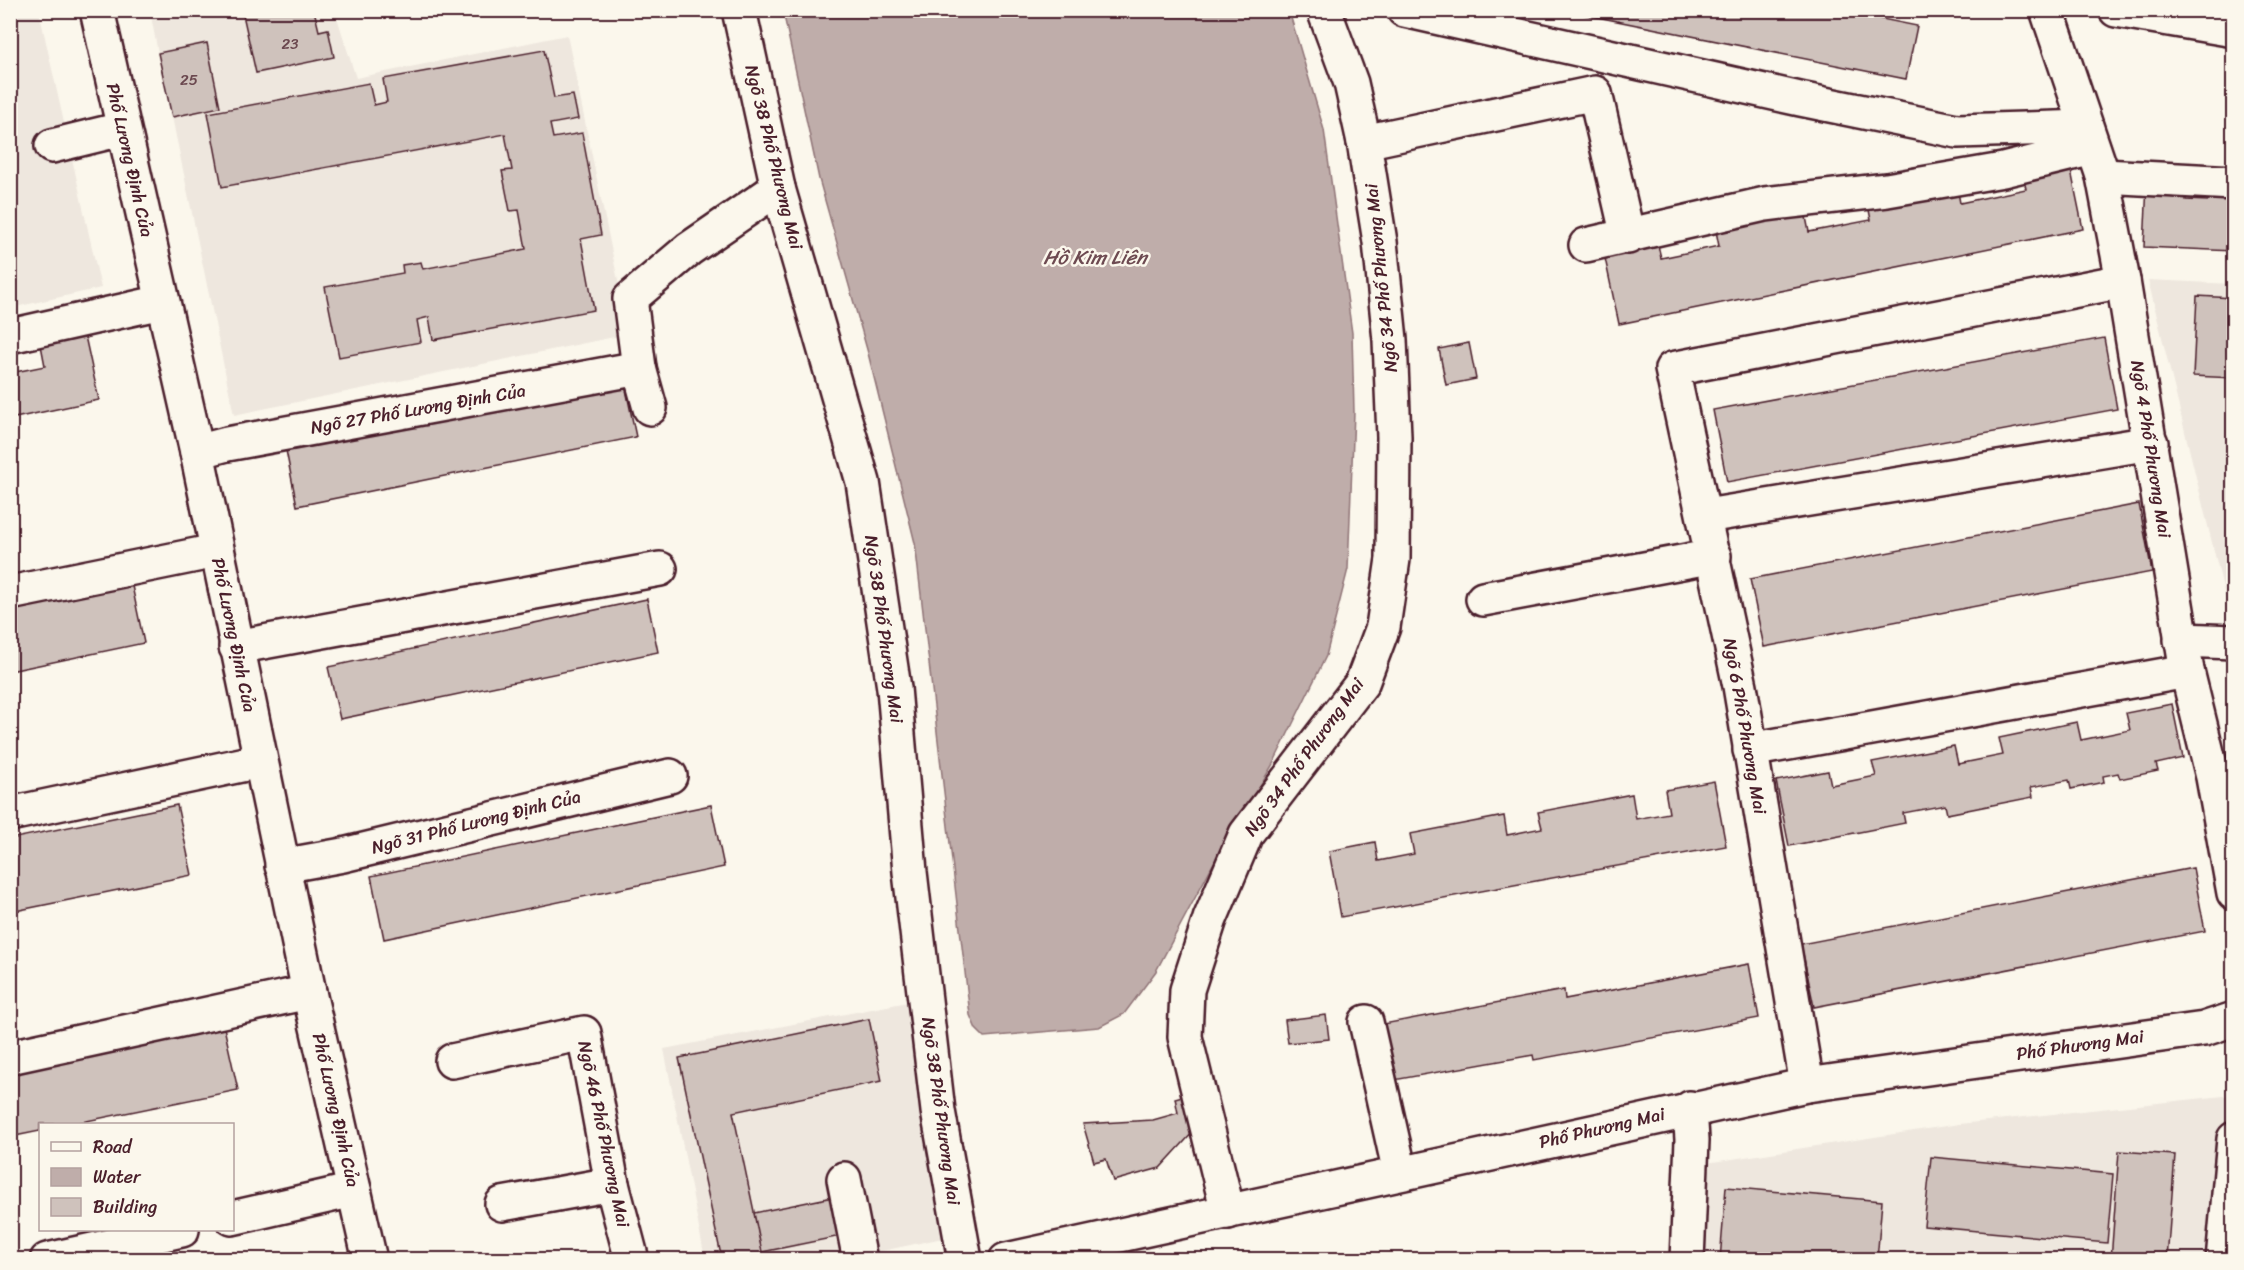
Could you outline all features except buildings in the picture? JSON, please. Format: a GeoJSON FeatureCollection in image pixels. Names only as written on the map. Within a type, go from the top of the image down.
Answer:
{"type":"FeatureCollection","features":[{"type":"Feature","properties":{"kind":"street","name":"Phố Lương Định Của"},"geometry":{"type":"LineString","coordinates":[[97,10],[122,129],[197,452],[282,866],[370,1260]]}},
{"type":"Feature","properties":{"kind":"street","name":"Ngõ 38 Phố Phương Mai"},"geometry":{"type":"LineString","coordinates":[[739,10],[778,188],[862,482],[894,688],[910,872],[938,1111],[965,1260]]}},
{"type":"Feature","properties":{"kind":"street","name":"Ngõ 34 Phố Phương Mai"},"geometry":{"type":"LineString","coordinates":[[1228,1212],[1185,1036],[1187,990],[1210,919],[1246,834],[1362,683],[1383,627],[1394,559],[1394,437],[1390,340],[1380,242],[1364,142],[1351,83],[1324,10]]}},
{"type":"Feature","properties":{"kind":"street"},"geometry":{"type":"LineString","coordinates":[[1404,10],[1800,99],[1957,131],[2094,150],[2234,183]]}},
{"type":"Feature","properties":{"kind":"street","name":"Ngõ 4 Phố Phương Mai"},"geometry":{"type":"LineString","coordinates":[[2047,10],[2094,150],[2123,281],[2187,671],[2223,775],[2234,893]]}},
{"type":"Feature","properties":{"kind":"street"},"geometry":{"type":"LineString","coordinates":[[2116,10],[2234,30]]}},
{"type":"Feature","properties":{"kind":"street"},"geometry":{"type":"LineString","coordinates":[[1364,142],[1595,93],[1628,237]]}},
{"type":"Feature","properties":{"kind":"street"},"geometry":{"type":"LineString","coordinates":[[52,146],[122,129]]}},
{"type":"Feature","properties":{"kind":"street"},"geometry":{"type":"LineString","coordinates":[[1586,245],[1765,204],[1898,188],[2003,170],[2094,150]]}},
{"type":"Feature","properties":{"kind":"street"},"geometry":{"type":"LineString","coordinates":[[650,408],[639,368],[630,299],[689,249],[778,188]]}},
{"type":"Feature","properties":{"kind":"street","name":"Ngõ 6 Phố Phương Mai"},"geometry":{"type":"LineString","coordinates":[[1807,1085],[1750,750],[1714,556],[1672,369],[2123,281]]}},
{"type":"Feature","properties":{"kind":"street"},"geometry":{"type":"LineString","coordinates":[[10,336],[162,302]]}},
{"type":"Feature","properties":{"kind":"street","name":"Ngõ 27 Phố Lương Định Của"},"geometry":{"type":"LineString","coordinates":[[197,452],[227,444],[639,368]]}},
{"type":"Feature","properties":{"kind":"street"},"geometry":{"type":"LineString","coordinates":[[1706,516],[2151,443]]}},
{"type":"Feature","properties":{"kind":"street"},"geometry":{"type":"LineString","coordinates":[[10,593],[216,551]]}},
{"type":"Feature","properties":{"kind":"street"},"geometry":{"type":"LineString","coordinates":[[1483,599],[1714,556]]}},
{"type":"Feature","properties":{"kind":"street"},"geometry":{"type":"LineString","coordinates":[[236,647],[660,569]]}},
{"type":"Feature","properties":{"kind":"street"},"geometry":{"type":"LineString","coordinates":[[2181,640],[2234,642]]}},
{"type":"Feature","properties":{"kind":"street"},"geometry":{"type":"LineString","coordinates":[[1750,750],[2187,671]]}},
{"type":"Feature","properties":{"kind":"street"},"geometry":{"type":"LineString","coordinates":[[10,814],[260,761]]}},
{"type":"Feature","properties":{"kind":"street","name":"Ngõ 31 Phố Lương Định Của"},"geometry":{"type":"LineString","coordinates":[[282,866],[343,855],[669,776]]}},
{"type":"Feature","properties":{"kind":"street"},"geometry":{"type":"LineString","coordinates":[[10,1057],[309,992]]}},
{"type":"Feature","properties":{"kind":"street"},"geometry":{"type":"LineString","coordinates":[[1366,1022],[1400,1173]]}},
{"type":"Feature","properties":{"kind":"street","name":"Phố Phương Mai"},"geometry":{"type":"LineString","coordinates":[[1006,1260],[1094,1250],[1228,1212],[1690,1108],[1807,1085],[2224,1028]]}},
{"type":"Feature","properties":{"kind":"street","name":"Ngõ 46 Phố Phương Mai"},"geometry":{"type":"LineString","coordinates":[[452,1061],[584,1033],[612,1184],[632,1260]]}},
{"type":"Feature","properties":{"kind":"street"},"geometry":{"type":"LineString","coordinates":[[1687,1260],[1692,1140],[1690,1108]]}},
{"type":"Feature","properties":{"kind":"street"},"geometry":{"type":"LineString","coordinates":[[2223,1260],[2234,1139]]}},
{"type":"Feature","properties":{"kind":"street"},"geometry":{"type":"LineString","coordinates":[[844,1179],[860,1260]]}},
{"type":"Feature","properties":{"kind":"street"},"geometry":{"type":"LineString","coordinates":[[502,1204],[612,1184]]}},
{"type":"Feature","properties":{"kind":"street"},"geometry":{"type":"LineString","coordinates":[[234,1218],[354,1190]]}},
{"type":"Feature","properties":{"kind":"street"},"geometry":{"type":"LineString","coordinates":[[47,1260],[178,1231]]}},
{"type":"Feature","properties":{"kind":"shaded area"},"geometry":{"type":"Polygon","coordinates":[[[10,11],[39,11],[101,288],[11,308],[10,11]]]}},
{"type":"Feature","properties":{"kind":"shaded area"},"geometry":{"type":"Polygon","coordinates":[[[150,11],[335,11],[356,78],[567,35],[629,334],[234,415],[172,117],[220,107],[207,43],[158,53],[150,11]]]}},
{"type":"Feature","properties":{"kind":"shaded area"},"geometry":{"type":"Polygon","coordinates":[[[2148,280],[2233,284],[2233,629],[2148,280]]]}},
{"type":"Feature","properties":{"kind":"shaded area"},"geometry":{"type":"Polygon","coordinates":[[[908,1002],[952,1236],[845,1259],[705,1259],[664,1049],[908,1002]]]}},
{"type":"Feature","properties":{"kind":"shaded area"},"geometry":{"type":"Polygon","coordinates":[[[2233,1095],[2233,1259],[1688,1260],[1700,1164],[1959,1124],[2233,1095]]]}},
{"type":"Feature","properties":{"kind":"water","name":"Hồ Kim Liên"},"geometry":{"type":"Polygon","coordinates":[[[783,11],[1289,11],[1324,130],[1352,333],[1354,412],[1348,569],[1326,656],[1273,764],[1212,866],[1156,971],[1124,1014],[1099,1027],[984,1037],[976,1029],[970,1015],[915,543],[868,353],[819,179],[783,11]]]}}]}
